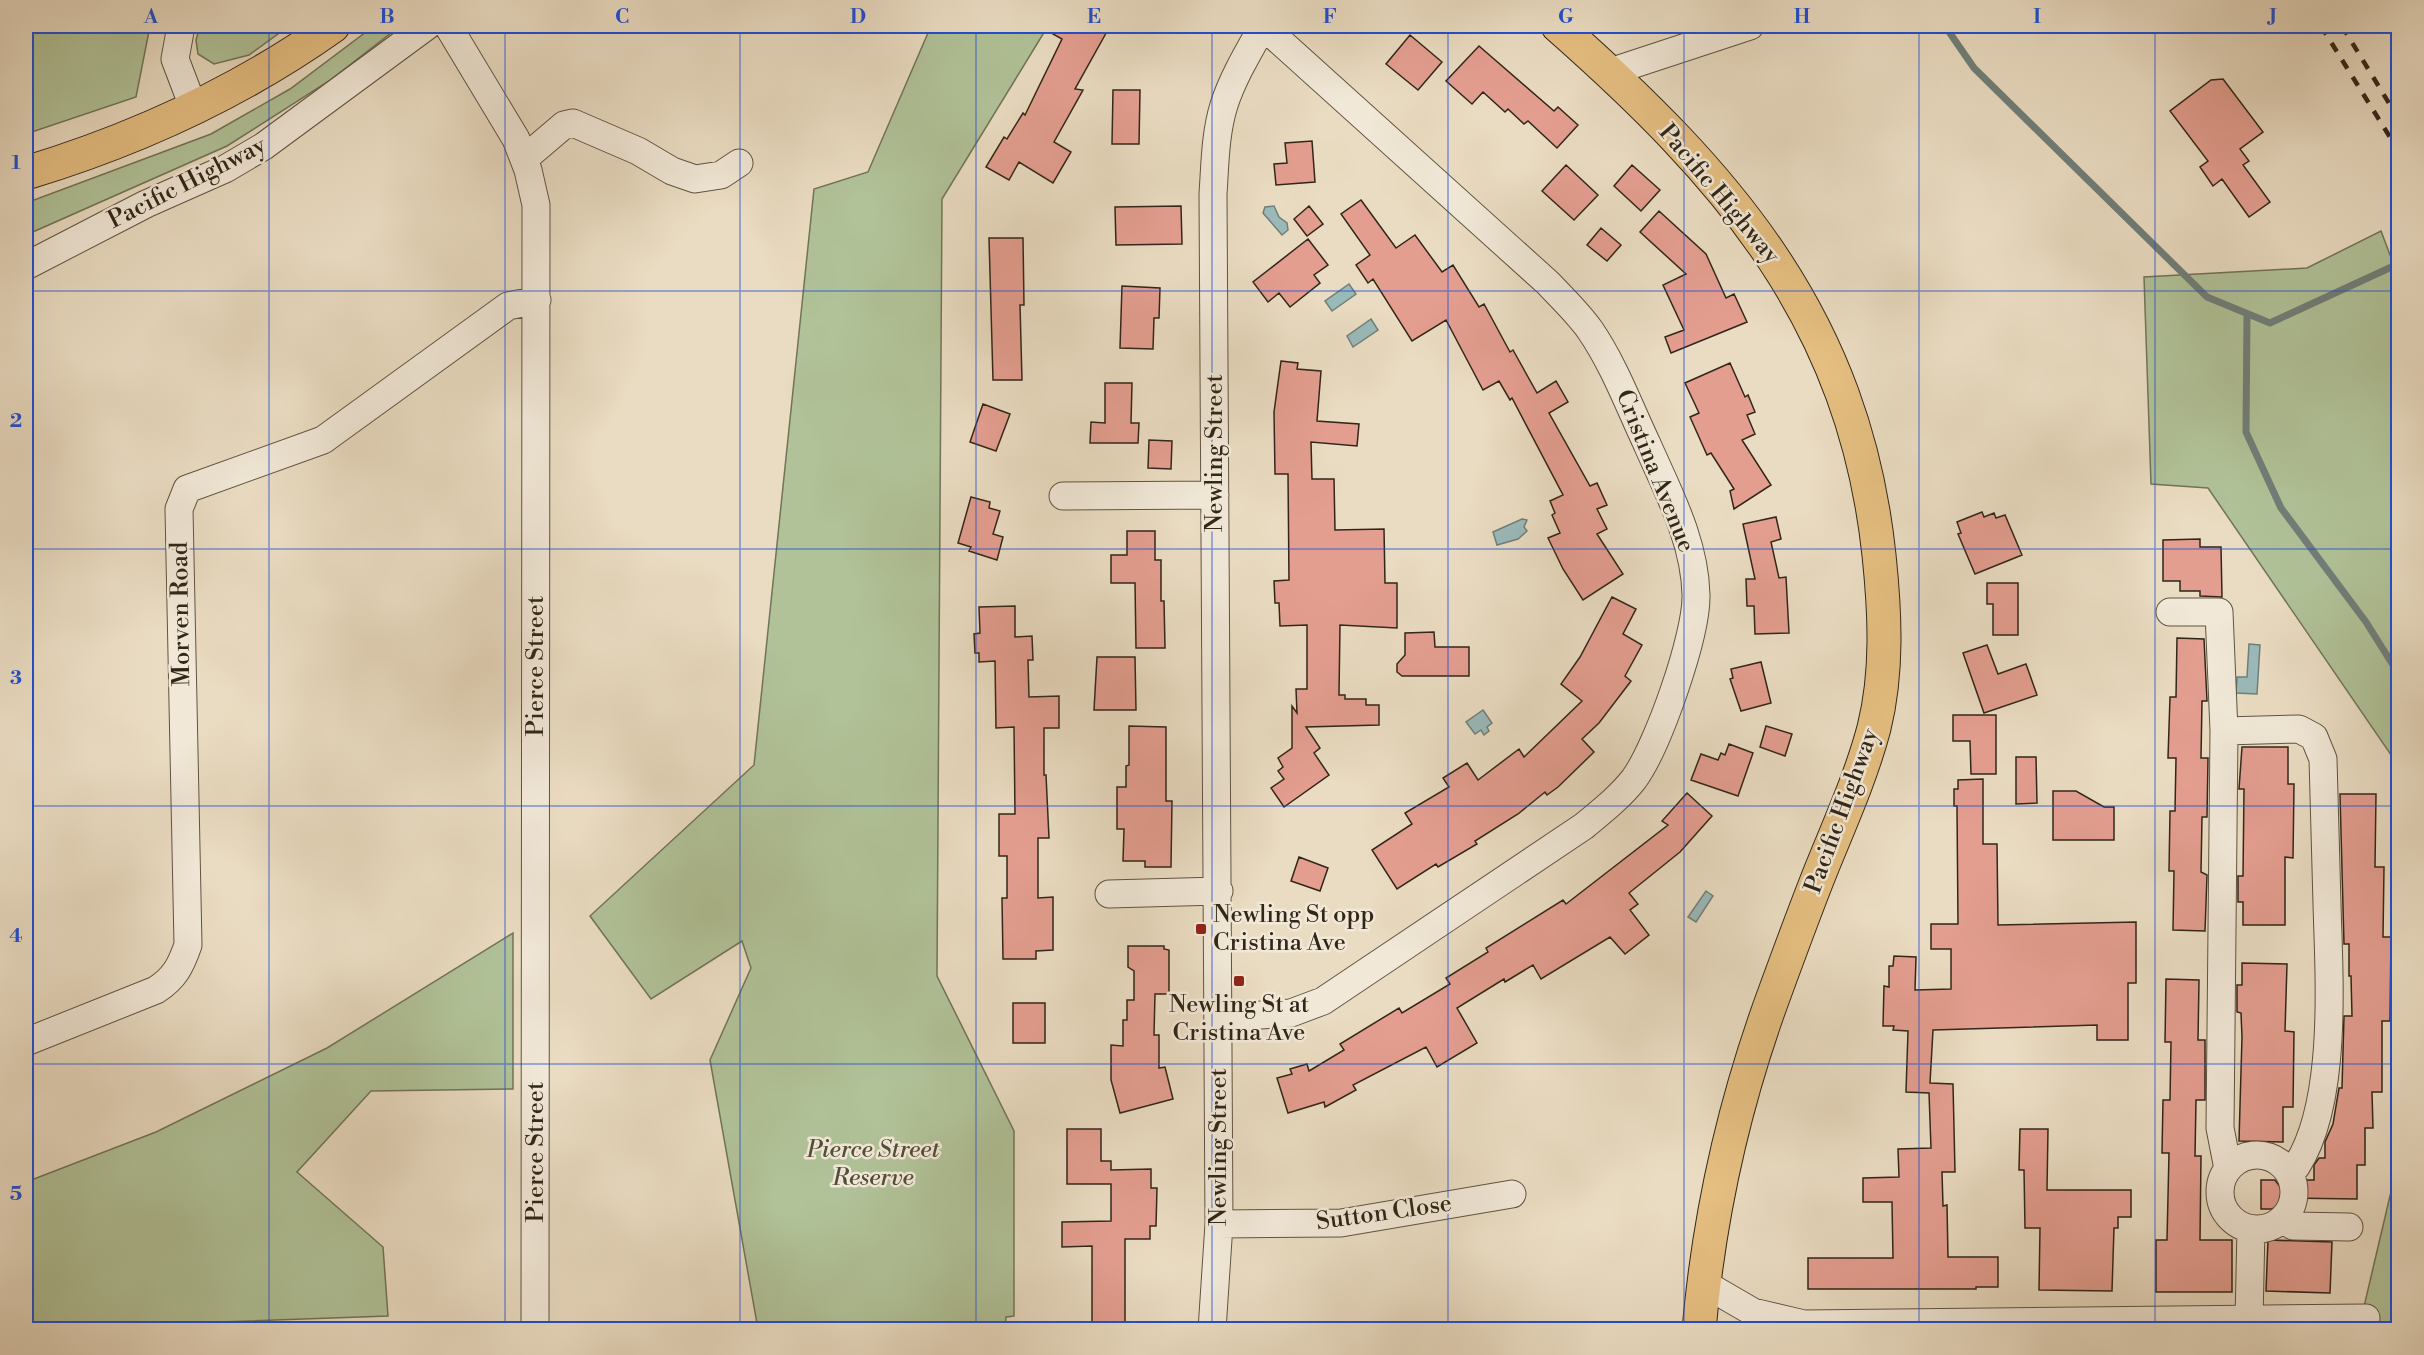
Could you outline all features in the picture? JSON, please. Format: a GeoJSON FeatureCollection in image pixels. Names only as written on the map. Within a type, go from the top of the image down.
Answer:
{"type":"FeatureCollection","features":[{"type":"Feature","properties":{"kind":"main road"},"geometry":{"type":"LineString","coordinates":[[26,173],[160,124],[194,109],[297,51],[333,26]]}},
{"type":"Feature","properties":{"kind":"main road","name":"Pacific Highway"},"geometry":{"type":"LineString","coordinates":[[1558,26],[1610,72],[1695,159],[1740,211],[1781,267],[1814,325],[1835,373],[1859,439],[1875,516],[1883,594],[1884,676],[1875,725],[1861,774],[1773,998],[1740,1097],[1722,1173],[1703,1283],[1699,1329]]}},
{"type":"Feature","properties":{"kind":"street"},"geometry":{"type":"LineString","coordinates":[[181,26],[175,59],[194,109]]}},
{"type":"Feature","properties":{"kind":"street","name":"Pacific Highway"},"geometry":{"type":"LineString","coordinates":[[26,266],[146,204],[225,169],[254,152],[302,120],[427,26]]}},
{"type":"Feature","properties":{"kind":"street","name":"Pierce Street"},"geometry":{"type":"LineString","coordinates":[[448,26],[516,139],[524,159],[536,205],[535,1329]]}},
{"type":"Feature","properties":{"kind":"street","name":"Newling Street"},"geometry":{"type":"LineString","coordinates":[[1212,1329],[1219,1224],[1215,163],[1224,106],[1234,80],[1263,26]]}},
{"type":"Feature","properties":{"kind":"street","name":"Cristina Avenue"},"geometry":{"type":"LineString","coordinates":[[1219,1018],[1290,1013],[1323,1001],[1584,826],[1612,803],[1635,778],[1663,722],[1695,621],[1695,571],[1682,524],[1624,393],[1589,329],[1548,283],[1263,26]]}},
{"type":"Feature","properties":{"kind":"street"},"geometry":{"type":"LineString","coordinates":[[1610,72],[1750,26]]}},
{"type":"Feature","properties":{"kind":"street"},"geometry":{"type":"LineString","coordinates":[[524,159],[564,125],[573,123],[638,151],[672,171],[695,180],[721,175],[739,163]]}},
{"type":"Feature","properties":{"kind":"street","name":"Morven Road"},"geometry":{"type":"LineString","coordinates":[[26,1042],[156,990],[171,980],[182,964],[188,945],[179,509],[187,489],[316,444],[508,306],[537,300]]}},
{"type":"Feature","properties":{"kind":"street"},"geometry":{"type":"LineString","coordinates":[[1063,496],[1215,495]]}},
{"type":"Feature","properties":{"kind":"street"},"geometry":{"type":"LineString","coordinates":[[2170,612],[2219,612],[2224,731],[2220,1128],[2228,1169]]}},
{"type":"Feature","properties":{"kind":"street"},"geometry":{"type":"LineString","coordinates":[[2224,731],[2299,729],[2314,737],[2323,759],[2329,1001],[2321,1103],[2303,1159],[2290,1175]]}},
{"type":"Feature","properties":{"kind":"street"},"geometry":{"type":"LineString","coordinates":[[1109,894],[1219,891]]}},
{"type":"Feature","properties":{"kind":"street"},"geometry":{"type":"LineString","coordinates":[[2250,1155],[2274,1158],[2290,1175],[2294,1198],[2283,1219],[2274,1226],[2251,1229],[2239,1224],[2229,1216],[2220,1192],[2228,1169],[2238,1160],[2250,1155]]}},
{"type":"Feature","properties":{"kind":"street","name":"Sutton Close"},"geometry":{"type":"LineString","coordinates":[[1219,1224],[1341,1223],[1512,1194]]}},
{"type":"Feature","properties":{"kind":"street"},"geometry":{"type":"LineString","coordinates":[[2283,1219],[2293,1226],[2349,1227]]}},
{"type":"Feature","properties":{"kind":"street"},"geometry":{"type":"LineString","coordinates":[[2249,1320],[2251,1229]]}},
{"type":"Feature","properties":{"kind":"street"},"geometry":{"type":"LineString","coordinates":[[1703,1283],[1753,1312],[1804,1324],[2366,1318]]}},
{"type":"Feature","properties":{"kind":"green space"},"geometry":{"type":"Polygon","coordinates":[[[26,26],[150,26],[136,97],[26,134],[26,26]]]}},
{"type":"Feature","properties":{"kind":"green space"},"geometry":{"type":"Polygon","coordinates":[[[200,26],[289,26],[249,55],[214,64],[198,54],[196,40],[200,26]]]}},
{"type":"Feature","properties":{"kind":"green space"},"geometry":{"type":"Polygon","coordinates":[[[374,26],[400,26],[329,81],[227,146],[26,235],[26,203],[211,134],[290,89],[374,26]]]}},
{"type":"Feature","properties":{"kind":"green space","name":"Pierce Street Reserve"},"geometry":{"type":"Polygon","coordinates":[[[931,26],[1048,26],[942,199],[937,976],[1014,1131],[1014,1316],[1006,1317],[1005,1329],[758,1329],[710,1060],[751,968],[742,941],[651,999],[590,916],[754,765],[814,189],[868,172],[931,26]]]}},
{"type":"Feature","properties":{"kind":"green space"},"geometry":{"type":"Polygon","coordinates":[[[2381,231],[2398,276],[2398,765],[2208,488],[2151,484],[2144,277],[2307,268],[2381,231]]]}},
{"type":"Feature","properties":{"kind":"green space"},"geometry":{"type":"Polygon","coordinates":[[[513,933],[513,1089],[371,1091],[297,1172],[383,1247],[388,1316],[26,1329],[26,1182],[156,1132],[327,1048],[513,933]]]}},
{"type":"Feature","properties":{"kind":"green space"},"geometry":{"type":"Polygon","coordinates":[[[2398,1162],[2398,1329],[2377,1329],[2376,1316],[2362,1315],[2398,1162]]]}},
{"type":"Feature","properties":{"kind":"water"},"geometry":{"type":"Polygon","coordinates":[[[1274,206],[1279,217],[1287,223],[1288,230],[1282,235],[1263,213],[1265,207],[1274,206]]]}},
{"type":"Feature","properties":{"kind":"water"},"geometry":{"type":"Polygon","coordinates":[[[1349,284],[1356,294],[1332,311],[1325,301],[1349,284]]]}},
{"type":"Feature","properties":{"kind":"water"},"geometry":{"type":"Polygon","coordinates":[[[1371,319],[1378,330],[1353,347],[1347,336],[1371,319]]]}},
{"type":"Feature","properties":{"kind":"water"},"geometry":{"type":"Polygon","coordinates":[[[1522,519],[1527,520],[1524,527],[1527,531],[1518,539],[1497,545],[1493,532],[1522,519]]]}},
{"type":"Feature","properties":{"kind":"water"},"geometry":{"type":"Polygon","coordinates":[[[2249,644],[2260,645],[2257,694],[2236,693],[2237,677],[2247,677],[2249,644]]]}},
{"type":"Feature","properties":{"kind":"water"},"geometry":{"type":"Polygon","coordinates":[[[1483,710],[1492,723],[1487,727],[1489,731],[1484,735],[1481,730],[1475,734],[1466,722],[1483,710]]]}},
{"type":"Feature","properties":{"kind":"water"},"geometry":{"type":"Polygon","coordinates":[[[1706,891],[1713,896],[1696,922],[1688,917],[1706,891]]]}},
{"type":"Feature","properties":{"kind":"building"},"geometry":{"type":"Polygon","coordinates":[[[1039,26],[1110,26],[1075,89],[1083,90],[1054,142],[1071,152],[1053,183],[1019,162],[1009,180],[986,167],[1004,137],[1007,139],[1023,113],[1025,115],[1062,39],[1039,26]]]}},
{"type":"Feature","properties":{"kind":"building"},"geometry":{"type":"Polygon","coordinates":[[[1410,35],[1442,62],[1418,90],[1386,64],[1410,35]]]}},
{"type":"Feature","properties":{"kind":"building"},"geometry":{"type":"Polygon","coordinates":[[[1479,46],[1554,111],[1558,107],[1578,125],[1557,148],[1528,121],[1524,124],[1508,109],[1505,112],[1483,92],[1472,104],[1446,81],[1479,46]]]}},
{"type":"Feature","properties":{"kind":"building"},"geometry":{"type":"Polygon","coordinates":[[[2223,79],[2263,132],[2240,149],[2249,161],[2243,165],[2270,202],[2249,217],[2222,179],[2213,186],[2200,167],[2208,161],[2170,111],[2211,80],[2223,79]]]}},
{"type":"Feature","properties":{"kind":"building"},"geometry":{"type":"Polygon","coordinates":[[[1113,90],[1140,90],[1139,144],[1112,144],[1113,90]]]}},
{"type":"Feature","properties":{"kind":"building"},"geometry":{"type":"Polygon","coordinates":[[[1312,141],[1315,182],[1276,185],[1274,164],[1287,163],[1285,143],[1312,141]]]}},
{"type":"Feature","properties":{"kind":"building"},"geometry":{"type":"Polygon","coordinates":[[[1566,165],[1598,195],[1574,220],[1542,191],[1566,165]]]}},
{"type":"Feature","properties":{"kind":"building"},"geometry":{"type":"Polygon","coordinates":[[[1632,165],[1660,190],[1641,211],[1614,186],[1632,165]]]}},
{"type":"Feature","properties":{"kind":"building"},"geometry":{"type":"Polygon","coordinates":[[[1361,200],[1396,248],[1415,235],[1442,272],[1453,265],[1479,307],[1484,304],[1510,352],[1513,350],[1537,393],[1556,381],[1568,402],[1549,413],[1590,486],[1597,483],[1607,505],[1597,509],[1607,529],[1597,534],[1623,574],[1583,600],[1563,569],[1548,538],[1560,533],[1552,515],[1555,513],[1550,501],[1563,495],[1512,398],[1510,400],[1499,381],[1483,390],[1446,320],[1412,341],[1373,279],[1368,283],[1356,265],[1370,255],[1341,214],[1361,200]]]}},
{"type":"Feature","properties":{"kind":"building"},"geometry":{"type":"Polygon","coordinates":[[[1181,206],[1182,244],[1116,245],[1115,207],[1181,206]]]}},
{"type":"Feature","properties":{"kind":"building"},"geometry":{"type":"Polygon","coordinates":[[[1309,206],[1323,224],[1307,236],[1294,219],[1309,206]]]}},
{"type":"Feature","properties":{"kind":"building"},"geometry":{"type":"Polygon","coordinates":[[[1659,211],[1706,254],[1726,298],[1734,294],[1747,322],[1671,353],[1665,337],[1684,330],[1663,285],[1686,274],[1640,232],[1659,211]]]}},
{"type":"Feature","properties":{"kind":"building"},"geometry":{"type":"Polygon","coordinates":[[[1601,228],[1621,245],[1607,261],[1587,245],[1601,228]]]}},
{"type":"Feature","properties":{"kind":"building"},"geometry":{"type":"Polygon","coordinates":[[[989,238],[1023,238],[1024,305],[1020,305],[1022,380],[993,380],[989,238]]]}},
{"type":"Feature","properties":{"kind":"building"},"geometry":{"type":"Polygon","coordinates":[[[1308,239],[1328,265],[1314,275],[1320,283],[1290,307],[1279,293],[1268,302],[1253,282],[1308,239]]]}},
{"type":"Feature","properties":{"kind":"building"},"geometry":{"type":"Polygon","coordinates":[[[1122,286],[1160,288],[1159,318],[1154,318],[1153,349],[1120,348],[1122,286]]]}},
{"type":"Feature","properties":{"kind":"building"},"geometry":{"type":"Polygon","coordinates":[[[1281,361],[1298,363],[1297,369],[1321,371],[1317,421],[1359,424],[1357,446],[1311,442],[1312,479],[1334,479],[1335,530],[1384,529],[1385,583],[1397,583],[1397,628],[1340,625],[1339,695],[1345,695],[1345,699],[1366,699],[1366,705],[1379,705],[1379,725],[1306,727],[1320,748],[1314,753],[1329,775],[1284,807],[1271,788],[1284,779],[1278,771],[1283,767],[1278,758],[1292,748],[1292,706],[1297,713],[1296,689],[1307,689],[1307,625],[1280,626],[1279,603],[1275,603],[1274,581],[1289,580],[1288,474],[1275,474],[1274,412],[1281,361]]]}},
{"type":"Feature","properties":{"kind":"building"},"geometry":{"type":"Polygon","coordinates":[[[1730,363],[1745,397],[1748,395],[1755,412],[1747,415],[1755,434],[1742,440],[1771,485],[1734,509],[1730,491],[1734,489],[1711,453],[1707,455],[1690,417],[1699,413],[1685,383],[1730,363]]]}},
{"type":"Feature","properties":{"kind":"building"},"geometry":{"type":"Polygon","coordinates":[[[1105,383],[1132,383],[1131,423],[1139,423],[1138,443],[1090,443],[1091,422],[1105,423],[1105,383]]]}},
{"type":"Feature","properties":{"kind":"building"},"geometry":{"type":"Polygon","coordinates":[[[983,404],[1010,414],[996,451],[970,442],[983,404]]]}},
{"type":"Feature","properties":{"kind":"building"},"geometry":{"type":"Polygon","coordinates":[[[1149,440],[1172,441],[1171,469],[1148,468],[1149,440]]]}},
{"type":"Feature","properties":{"kind":"building"},"geometry":{"type":"Polygon","coordinates":[[[971,497],[990,502],[989,508],[1000,511],[993,534],[1003,537],[997,560],[969,551],[971,547],[958,543],[971,497]]]}},
{"type":"Feature","properties":{"kind":"building"},"geometry":{"type":"Polygon","coordinates":[[[1982,512],[1984,517],[1994,513],[1996,518],[2005,515],[2022,555],[1975,574],[1958,534],[1961,533],[1957,522],[1982,512]]]}},
{"type":"Feature","properties":{"kind":"building"},"geometry":{"type":"Polygon","coordinates":[[[1776,517],[1781,539],[1771,542],[1779,578],[1786,577],[1789,633],[1755,634],[1754,606],[1747,606],[1746,579],[1755,579],[1743,524],[1776,517]]]}},
{"type":"Feature","properties":{"kind":"building"},"geometry":{"type":"Polygon","coordinates":[[[1127,531],[1155,531],[1155,560],[1161,560],[1161,601],[1164,601],[1165,648],[1136,648],[1135,583],[1111,583],[1111,555],[1127,555],[1127,531]]]}},
{"type":"Feature","properties":{"kind":"building"},"geometry":{"type":"Polygon","coordinates":[[[2200,539],[2200,547],[2221,547],[2222,597],[2200,596],[2200,591],[2180,591],[2180,581],[2163,581],[2163,540],[2200,539]]]}},
{"type":"Feature","properties":{"kind":"building"},"geometry":{"type":"Polygon","coordinates":[[[1987,583],[2018,583],[2018,635],[1993,635],[1993,604],[1987,604],[1987,583]]]}},
{"type":"Feature","properties":{"kind":"building"},"geometry":{"type":"Polygon","coordinates":[[[1612,597],[1636,609],[1623,634],[1642,645],[1625,676],[1631,681],[1599,723],[1582,739],[1594,752],[1558,787],[1547,795],[1545,792],[1518,814],[1475,841],[1477,844],[1438,867],[1436,864],[1397,889],[1372,850],[1412,824],[1405,813],[1449,787],[1443,778],[1467,763],[1478,780],[1519,749],[1524,757],[1582,701],[1561,684],[1580,657],[1612,597]]]}},
{"type":"Feature","properties":{"kind":"building"},"geometry":{"type":"Polygon","coordinates":[[[1015,606],[1015,637],[1032,636],[1033,660],[1028,660],[1029,697],[1059,696],[1059,728],[1044,728],[1044,775],[1046,775],[1049,838],[1038,838],[1038,898],[1053,897],[1053,950],[1036,951],[1036,959],[1003,959],[1002,898],[1007,898],[1007,856],[999,856],[999,814],[1015,814],[1014,727],[996,728],[995,661],[979,662],[979,653],[975,653],[974,634],[980,633],[979,607],[1015,606]]]}},
{"type":"Feature","properties":{"kind":"building"},"geometry":{"type":"Polygon","coordinates":[[[1434,632],[1435,647],[1469,647],[1469,676],[1402,676],[1397,672],[1397,664],[1405,655],[1405,633],[1434,632]]]}},
{"type":"Feature","properties":{"kind":"building"},"geometry":{"type":"Polygon","coordinates":[[[2177,638],[2204,639],[2207,701],[2202,701],[2201,758],[2208,758],[2207,817],[2202,817],[2201,872],[2207,875],[2205,931],[2173,930],[2174,871],[2169,871],[2170,811],[2175,811],[2176,758],[2168,758],[2170,697],[2176,697],[2177,638]]]}},
{"type":"Feature","properties":{"kind":"building"},"geometry":{"type":"Polygon","coordinates":[[[1987,645],[1998,674],[2026,664],[2037,695],[1984,713],[1963,653],[1987,645]]]}},
{"type":"Feature","properties":{"kind":"building"},"geometry":{"type":"Polygon","coordinates":[[[1097,657],[1135,657],[1136,710],[1094,710],[1097,657]]]}},
{"type":"Feature","properties":{"kind":"building"},"geometry":{"type":"Polygon","coordinates":[[[1761,662],[1771,703],[1741,711],[1730,679],[1733,678],[1731,669],[1761,662]]]}},
{"type":"Feature","properties":{"kind":"building"},"geometry":{"type":"Polygon","coordinates":[[[1953,715],[1996,715],[1996,774],[1971,774],[1970,741],[1953,741],[1953,715]]]}},
{"type":"Feature","properties":{"kind":"building"},"geometry":{"type":"Polygon","coordinates":[[[1129,726],[1166,727],[1166,801],[1172,801],[1171,867],[1145,867],[1145,861],[1123,861],[1124,829],[1117,829],[1117,787],[1126,787],[1126,766],[1129,765],[1129,726]]]}},
{"type":"Feature","properties":{"kind":"building"},"geometry":{"type":"Polygon","coordinates":[[[1766,726],[1792,734],[1785,756],[1760,747],[1766,726]]]}},
{"type":"Feature","properties":{"kind":"building"},"geometry":{"type":"Polygon","coordinates":[[[1729,744],[1753,753],[1738,796],[1691,780],[1701,754],[1718,760],[1721,753],[1725,755],[1729,744]]]}},
{"type":"Feature","properties":{"kind":"building"},"geometry":{"type":"Polygon","coordinates":[[[2242,747],[2288,747],[2288,784],[2294,784],[2293,858],[2285,857],[2285,925],[2243,925],[2243,902],[2238,902],[2238,876],[2243,876],[2244,789],[2239,789],[2242,747]]]}},
{"type":"Feature","properties":{"kind":"building"},"geometry":{"type":"Polygon","coordinates":[[[2016,757],[2036,757],[2037,803],[2016,804],[2016,757]]]}},
{"type":"Feature","properties":{"kind":"building"},"geometry":{"type":"Polygon","coordinates":[[[1983,779],[1983,844],[1997,844],[1998,925],[2136,922],[2136,983],[2128,983],[2128,1040],[2097,1040],[2097,1025],[1933,1030],[1930,1083],[1953,1084],[1955,1172],[1942,1172],[1943,1206],[1947,1205],[1948,1257],[1998,1257],[1998,1287],[1808,1289],[1808,1258],[1893,1258],[1892,1202],[1863,1202],[1863,1178],[1899,1177],[1898,1149],[1931,1148],[1929,1093],[1906,1092],[1908,1031],[1893,1030],[1894,1026],[1883,1026],[1884,986],[1889,987],[1889,966],[1893,966],[1894,956],[1916,957],[1915,990],[1951,989],[1951,949],[1931,949],[1931,924],[1958,924],[1957,806],[1954,806],[1954,789],[1958,789],[1958,780],[1983,779]]]}},
{"type":"Feature","properties":{"kind":"building"},"geometry":{"type":"Polygon","coordinates":[[[2053,791],[2076,791],[2104,807],[2114,807],[2114,840],[2053,840],[2053,791]]]}},
{"type":"Feature","properties":{"kind":"building"},"geometry":{"type":"Polygon","coordinates":[[[1687,793],[1712,816],[1680,852],[1629,893],[1638,904],[1630,910],[1649,935],[1625,954],[1610,937],[1541,979],[1533,965],[1505,982],[1504,979],[1457,1008],[1477,1043],[1437,1067],[1426,1047],[1353,1085],[1356,1090],[1325,1107],[1324,1102],[1288,1113],[1277,1078],[1292,1074],[1290,1069],[1307,1064],[1309,1071],[1344,1050],[1340,1044],[1399,1008],[1402,1013],[1450,984],[1446,978],[1488,952],[1486,948],[1563,900],[1566,904],[1668,825],[1662,821],[1687,793]]]}},
{"type":"Feature","properties":{"kind":"building"},"geometry":{"type":"Polygon","coordinates":[[[2340,794],[2376,794],[2375,867],[2384,867],[2383,937],[2391,937],[2390,1021],[2382,1021],[2382,1092],[2372,1092],[2373,1128],[2365,1128],[2365,1165],[2357,1165],[2357,1199],[2281,1198],[2281,1204],[2272,1209],[2261,1209],[2261,1180],[2275,1180],[2281,1188],[2290,1191],[2298,1188],[2305,1180],[2314,1180],[2314,1165],[2319,1158],[2325,1158],[2325,1142],[2333,1124],[2339,1088],[2342,1088],[2344,1016],[2352,1016],[2349,944],[2344,944],[2340,794]]]}},
{"type":"Feature","properties":{"kind":"building"},"geometry":{"type":"Polygon","coordinates":[[[1299,857],[1328,868],[1320,891],[1291,881],[1299,857]]]}},
{"type":"Feature","properties":{"kind":"building"},"geometry":{"type":"Polygon","coordinates":[[[1128,946],[1164,946],[1164,949],[1169,950],[1169,994],[1155,994],[1154,1035],[1159,1035],[1159,1068],[1165,1067],[1173,1099],[1120,1113],[1111,1080],[1111,1045],[1123,1046],[1123,1020],[1127,1020],[1127,1000],[1134,1000],[1134,971],[1128,967],[1128,946]]]}},
{"type":"Feature","properties":{"kind":"building"},"geometry":{"type":"Polygon","coordinates":[[[2242,963],[2287,964],[2285,1031],[2294,1032],[2293,1107],[2283,1107],[2283,1142],[2239,1141],[2242,1037],[2241,1013],[2237,1012],[2237,985],[2242,985],[2242,963]]]}},
{"type":"Feature","properties":{"kind":"building"},"geometry":{"type":"Polygon","coordinates":[[[2166,979],[2199,980],[2198,1040],[2205,1040],[2205,1100],[2196,1100],[2195,1156],[2201,1156],[2200,1240],[2232,1240],[2232,1292],[2156,1292],[2156,1240],[2167,1240],[2169,1153],[2162,1153],[2163,1100],[2170,1100],[2171,1042],[2165,1042],[2166,979]]]}},
{"type":"Feature","properties":{"kind":"building"},"geometry":{"type":"Polygon","coordinates":[[[1013,1003],[1045,1003],[1045,1043],[1013,1043],[1013,1003]]]}},
{"type":"Feature","properties":{"kind":"building"},"geometry":{"type":"Polygon","coordinates":[[[1067,1129],[1101,1129],[1101,1161],[1111,1161],[1111,1170],[1151,1169],[1151,1188],[1157,1188],[1156,1226],[1150,1226],[1150,1239],[1125,1239],[1125,1329],[1092,1329],[1092,1246],[1062,1247],[1062,1222],[1111,1221],[1111,1184],[1067,1184],[1067,1129]]]}},
{"type":"Feature","properties":{"kind":"building"},"geometry":{"type":"Polygon","coordinates":[[[2020,1129],[2048,1129],[2047,1190],[2131,1190],[2131,1217],[2118,1217],[2118,1228],[2114,1228],[2112,1291],[2039,1290],[2040,1228],[2025,1228],[2024,1170],[2019,1170],[2020,1129]]]}},
{"type":"Feature","properties":{"kind":"building"},"geometry":{"type":"Polygon","coordinates":[[[2268,1240],[2332,1242],[2330,1293],[2266,1291],[2268,1240]]]}},
{"type":"Feature","properties":{"kind":"waterway"},"geometry":{"type":"LineString","coordinates":[[1945,26],[1974,68],[2207,297],[2270,323],[2398,264]]}},
{"type":"Feature","properties":{"kind":"waterway"},"geometry":{"type":"LineString","coordinates":[[2247,314],[2246,432],[2281,508],[2366,622],[2398,673]]}},
{"type":"Feature","properties":{"kind":"railway"},"geometry":{"type":"LineString","coordinates":[[2321,26],[2398,150]]}},
{"type":"Feature","properties":{"kind":"railway"},"geometry":{"type":"LineString","coordinates":[[2342,26],[2398,118]]}},
{"type":"Feature","properties":{"kind":"place","name":"Newling St opp Cristina Ave"},"geometry":{"type":"Point","coordinates":[1201,929]}},
{"type":"Feature","properties":{"kind":"place","name":"Newling St at Cristina Ave"},"geometry":{"type":"Point","coordinates":[1239,981]}}]}
